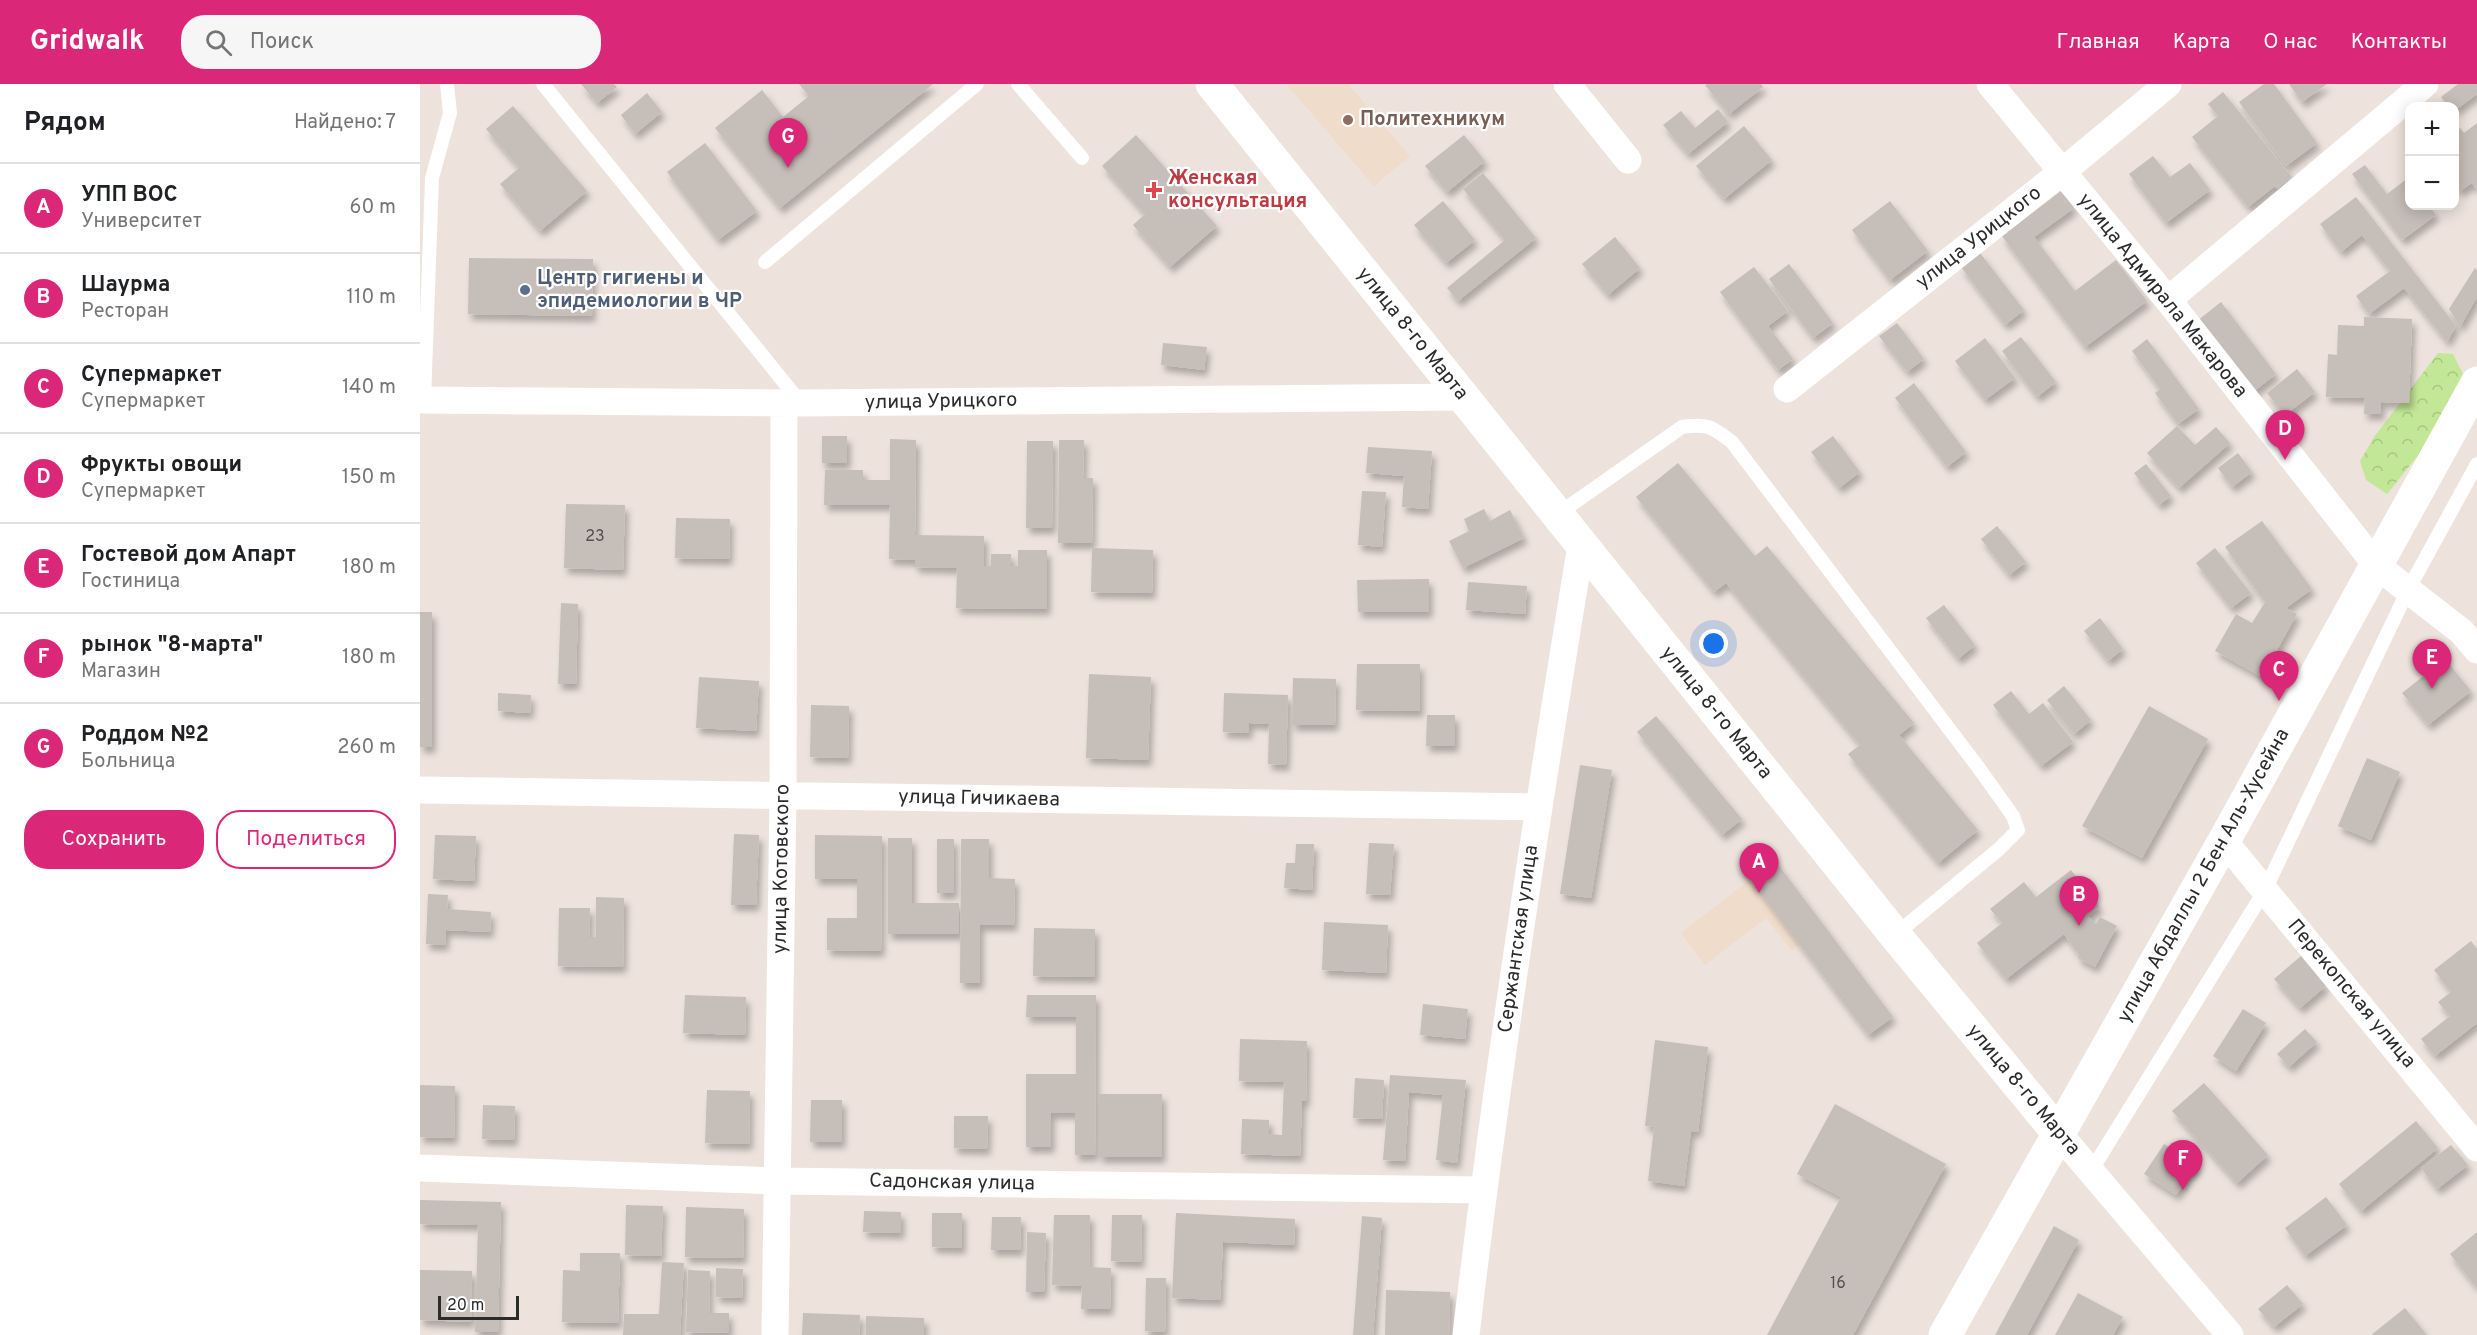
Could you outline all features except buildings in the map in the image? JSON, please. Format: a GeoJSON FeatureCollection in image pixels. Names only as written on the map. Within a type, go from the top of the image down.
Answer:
{"type":"FeatureCollection","features":[{"type":"Feature","properties":{"kind":"street","name":"улица 8-го Марта"},"geometry":{"type":"LineString","coordinates":[[1212,84],[1894,935],[2230,1335]]}},
{"type":"Feature","properties":{"kind":"street"},"geometry":{"type":"LineString","coordinates":[[1567,84],[1628,160]]}},
{"type":"Feature","properties":{"kind":"street","name":"улица Адмирала Макарова"},"geometry":{"type":"LineString","coordinates":[[1989,84],[2168,300],[2377,566],[2462,632],[2477,651]]}},
{"type":"Feature","properties":{"kind":"street","name":"улица Урицкого"},"geometry":{"type":"LineString","coordinates":[[1787,389],[2062,172],[2168,84]]}},
{"type":"Feature","properties":{"kind":"street"},"geometry":{"type":"LineString","coordinates":[[2168,300],[2425,84]]}},
{"type":"Feature","properties":{"kind":"street","name":"улица Абдаллы 2 Бен Аль-Хусейна"},"geometry":{"type":"LineString","coordinates":[[1945,1335],[2060,1135],[2477,383]]}},
{"type":"Feature","properties":{"kind":"street","name":"улица Урицкого"},"geometry":{"type":"LineString","coordinates":[[422,400],[793,404],[1463,397]]}},
{"type":"Feature","properties":{"kind":"street","name":"улица Котовского"},"geometry":{"type":"LineString","coordinates":[[775,1335],[783,796],[793,404]]}},
{"type":"Feature","properties":{"kind":"street","name":"Сержантская улица"},"geometry":{"type":"LineString","coordinates":[[1466,1335],[1483,1190],[1538,807],[1581,545]]}},
{"type":"Feature","properties":{"kind":"street","name":"улица Гичикаева"},"geometry":{"type":"LineString","coordinates":[[420,790],[1538,807]]}},
{"type":"Feature","properties":{"kind":"street","name":"Перекопская улица"},"geometry":{"type":"LineString","coordinates":[[2224,841],[2477,1148]]}},
{"type":"Feature","properties":{"kind":"street","name":"Садонская улица"},"geometry":{"type":"LineString","coordinates":[[420,1168],[777,1181],[1483,1190]]}},
{"type":"Feature","properties":{"kind":"lane"},"geometry":{"type":"LineString","coordinates":[[422,400],[432,178],[450,113],[447,84]]}},
{"type":"Feature","properties":{"kind":"lane"},"geometry":{"type":"LineString","coordinates":[[543,84],[793,404]]}},
{"type":"Feature","properties":{"kind":"lane"},"geometry":{"type":"LineString","coordinates":[[765,262],[976,84]]}},
{"type":"Feature","properties":{"kind":"lane"},"geometry":{"type":"LineString","coordinates":[[1018,84],[1082,158]]}},
{"type":"Feature","properties":{"kind":"lane"},"geometry":{"type":"LineString","coordinates":[[1558,514],[1682,427],[1698,424],[1710,426],[1732,442],[1978,767],[2013,816],[2018,830],[1999,849],[1894,935]]}},
{"type":"Feature","properties":{"kind":"lane"},"geometry":{"type":"LineString","coordinates":[[2091,1171],[2265,890],[2408,590],[2477,464]]}},
{"type":"Feature","properties":{"kind":"shaded area","name":"Политехникум"},"geometry":{"type":"Polygon","coordinates":[[[1286,84],[1348,84],[1410,156],[1374,186],[1286,84]]]}},
{"type":"Feature","properties":{"kind":"shaded area"},"geometry":{"type":"Polygon","coordinates":[[[1765,868],[1816,932],[1792,951],[1766,918],[1705,965],[1681,933],[1765,868]]]}},
{"type":"Feature","properties":{"kind":"green space"},"geometry":{"type":"Polygon","coordinates":[[[2438,353],[2453,354],[2464,376],[2436,433],[2387,494],[2366,480],[2360,461],[2374,437],[2438,353]]]}},
{"type":"Feature","properties":{"kind":"place","name":"Политехникум"},"geometry":{"type":"Point","coordinates":[1348,120]}},
{"type":"Feature","properties":{"kind":"place","name":"Роддом №2"},"geometry":{"type":"Point","coordinates":[788,168]}},
{"type":"Feature","properties":{"kind":"place","name":"Женская консультация"},"geometry":{"type":"Point","coordinates":[1154,190]}},
{"type":"Feature","properties":{"kind":"place","name":"Центр гигиены и эпидемиологии в ЧР"},"geometry":{"type":"Point","coordinates":[525,290]}},
{"type":"Feature","properties":{"kind":"place","name":"Фрукты овощи"},"geometry":{"type":"Point","coordinates":[2285,460]}},
{"type":"Feature","properties":{"kind":"place","name":"Гостевой дом Апарт"},"geometry":{"type":"Point","coordinates":[2432,689]}},
{"type":"Feature","properties":{"kind":"place","name":"Супермаркет"},"geometry":{"type":"Point","coordinates":[2279,701]}},
{"type":"Feature","properties":{"kind":"place","name":"УПП ВОС"},"geometry":{"type":"Point","coordinates":[1759,893]}},
{"type":"Feature","properties":{"kind":"place","name":"Шаурма"},"geometry":{"type":"Point","coordinates":[2079,926]}},
{"type":"Feature","properties":{"kind":"place","name":"рынок \"8-марта\""},"geometry":{"type":"Point","coordinates":[2183,1190]}}]}
